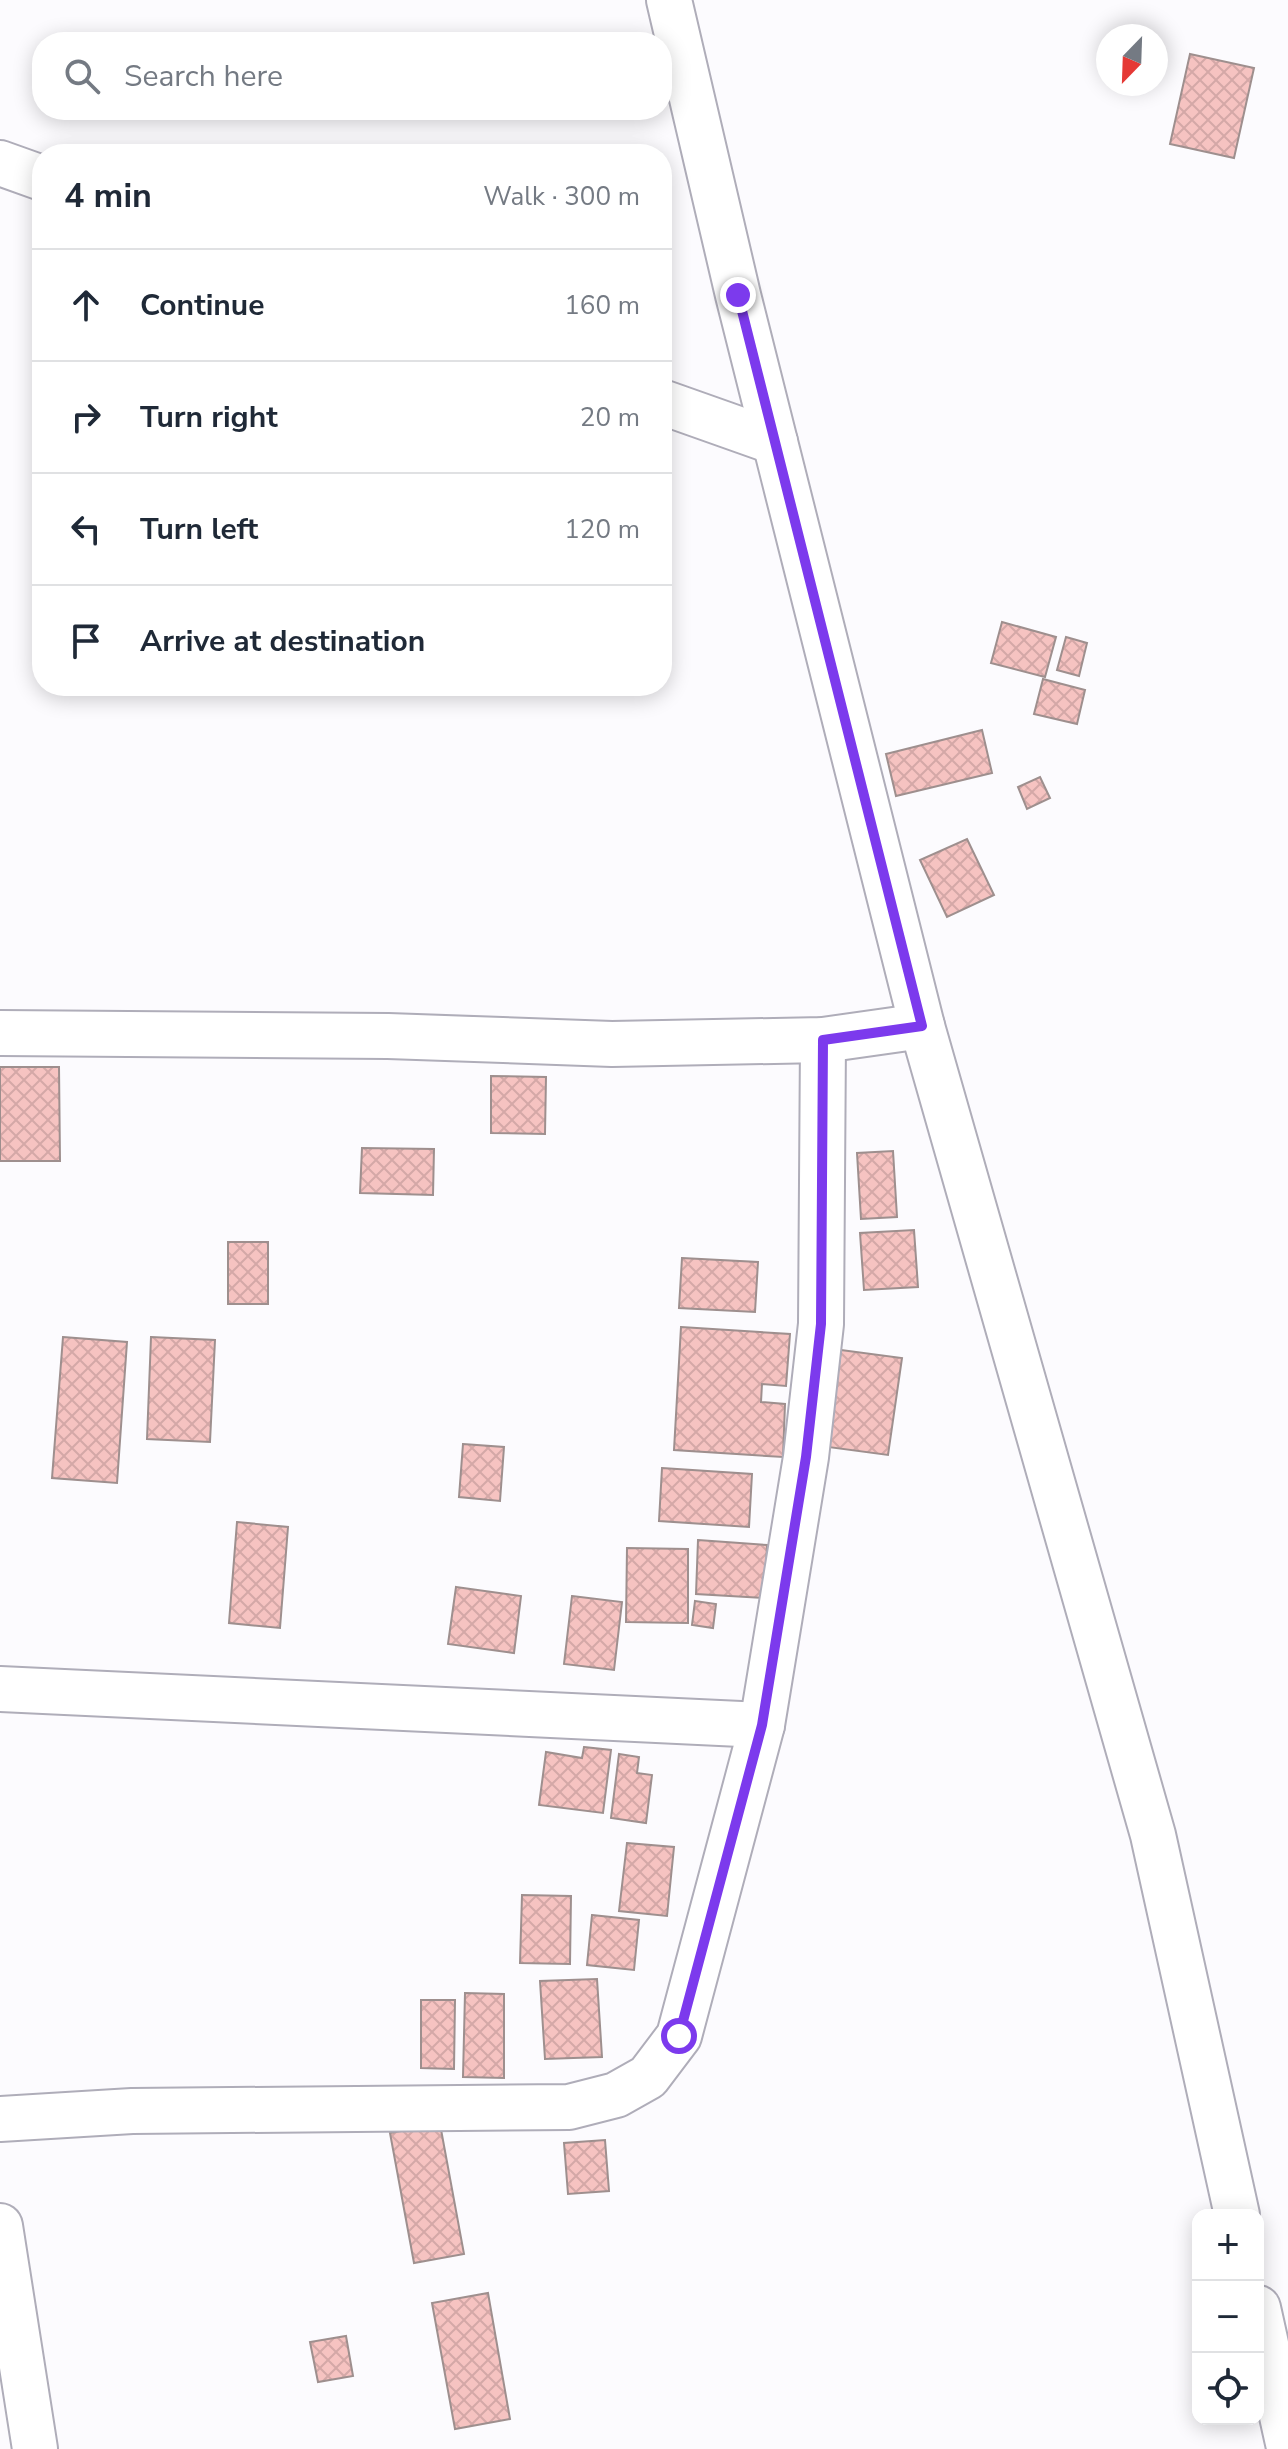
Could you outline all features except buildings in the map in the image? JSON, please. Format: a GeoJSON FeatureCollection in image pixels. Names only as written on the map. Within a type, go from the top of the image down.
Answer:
{"type":"FeatureCollection","features":[{"type":"Feature","properties":{"kind":"street"},"geometry":{"type":"LineString","coordinates":[[669,0],[775,442],[922,1026],[1153,1835],[1236,2209]]}},
{"type":"Feature","properties":{"kind":"street"},"geometry":{"type":"LineString","coordinates":[[0,163],[32,174]]}},
{"type":"Feature","properties":{"kind":"street"},"geometry":{"type":"LineString","coordinates":[[672,406],[775,442]]}},
{"type":"Feature","properties":{"kind":"street"},"geometry":{"type":"LineString","coordinates":[[0,1033],[388,1036],[612,1044],[823,1040],[922,1026]]}},
{"type":"Feature","properties":{"kind":"street"},"geometry":{"type":"LineString","coordinates":[[0,2119],[132,2111],[569,2107],[616,2095],[648,2077],[679,2036],[762,1725],[806,1457],[821,1324],[823,1040]]}},
{"type":"Feature","properties":{"kind":"street"},"geometry":{"type":"LineString","coordinates":[[0,1689],[762,1725]]}},
{"type":"Feature","properties":{"kind":"street"},"geometry":{"type":"LineString","coordinates":[[0,2226],[35,2449]]}},
{"type":"Feature","properties":{"kind":"street"},"geometry":{"type":"LineString","coordinates":[[1264,2335],[1288,2443]]}},
{"type":"Feature","properties":{"kind":"route"},"geometry":{"type":"LineString","coordinates":[[679,2036],[762,1725],[806,1457],[821,1324],[823,1040],[922,1026],[738,295]]}}]}
